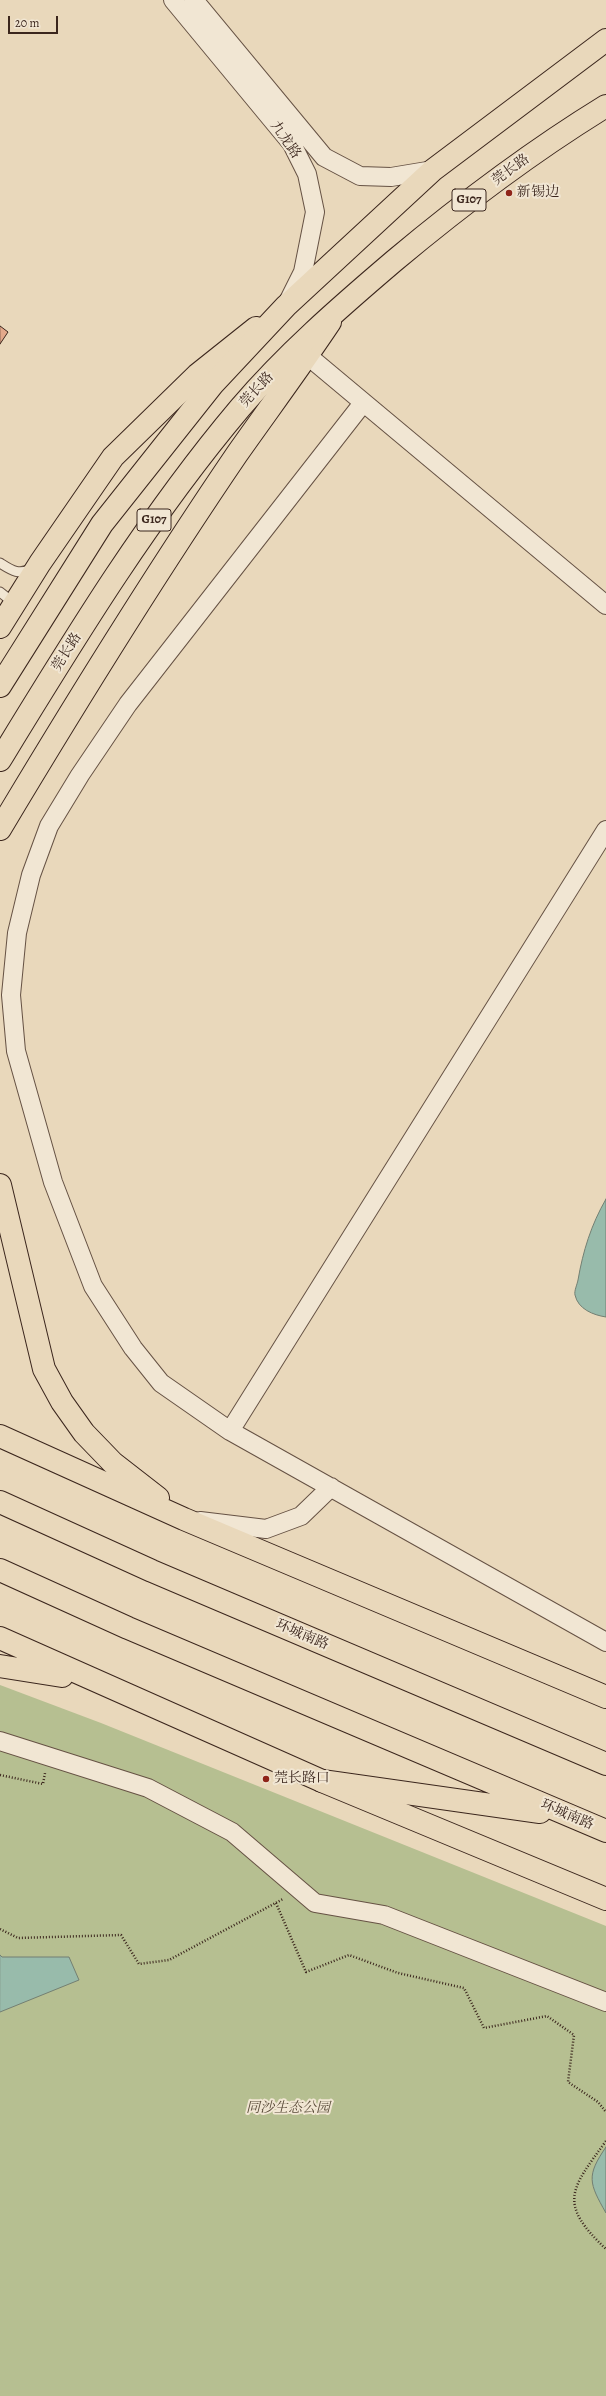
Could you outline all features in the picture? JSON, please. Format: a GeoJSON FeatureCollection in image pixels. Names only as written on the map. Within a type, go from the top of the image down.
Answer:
{"type":"FeatureCollection","features":[{"type":"Feature","properties":{"kind":"main road","name":"G107"},"geometry":{"type":"LineString","coordinates":[[0,686],[102,524],[213,384],[286,306],[374,222],[433,170],[483,130],[533,96],[571,64],[606,40]]}},
{"type":"Feature","properties":{"kind":"main road"},"geometry":{"type":"LineString","coordinates":[[571,64],[606,51]]}},
{"type":"Feature","properties":{"kind":"main road","name":"莞长路"},"geometry":{"type":"LineString","coordinates":[[0,760],[133,548],[202,455],[242,407],[297,348],[341,306],[455,210],[566,130],[606,106]]}},
{"type":"Feature","properties":{"kind":"main road"},"geometry":{"type":"LineString","coordinates":[[4,622],[40,563],[113,457],[197,375],[286,306]]}},
{"type":"Feature","properties":{"kind":"main road"},"geometry":{"type":"LineString","coordinates":[[0,829],[64,722],[185,533],[341,306]]}},
{"type":"Feature","properties":{"kind":"main road"},"geometry":{"type":"LineString","coordinates":[[0,1185],[44,1369],[58,1395],[84,1433],[113,1463],[184,1519]]}},
{"type":"Feature","properties":{"kind":"main road"},"geometry":{"type":"LineString","coordinates":[[0,1436],[184,1519],[606,1697]]}},
{"type":"Feature","properties":{"kind":"main road","name":"环城南路"},"geometry":{"type":"LineString","coordinates":[[0,1502],[152,1571],[606,1764]]}},
{"type":"Feature","properties":{"kind":"main road","name":"环城南路"},"geometry":{"type":"LineString","coordinates":[[0,1570],[128,1628],[606,1831]]}},
{"type":"Feature","properties":{"kind":"main road"},"geometry":{"type":"LineString","coordinates":[[0,1638],[322,1781],[606,1899]]}},
{"type":"Feature","properties":{"kind":"main road"},"geometry":{"type":"LineString","coordinates":[[0,1666],[37,1671],[103,1685]]}},
{"type":"Feature","properties":{"kind":"main road"},"geometry":{"type":"LineString","coordinates":[[322,1781],[571,1816]]}},
{"type":"Feature","properties":{"kind":"street","name":"九龙路"},"geometry":{"type":"LineString","coordinates":[[173,0],[292,144],[307,174],[315,212],[303,272],[286,306]]}},
{"type":"Feature","properties":{"kind":"street","name":"九龙路"},"geometry":{"type":"LineString","coordinates":[[194,0],[324,157],[360,176],[391,178],[433,170]]}},
{"type":"Feature","properties":{"kind":"street"},"geometry":{"type":"LineString","coordinates":[[308,356],[606,605]]}},
{"type":"Feature","properties":{"kind":"street"},"geometry":{"type":"LineString","coordinates":[[363,403],[128,704],[80,775],[49,826],[31,875],[17,933],[11,995],[16,1051],[53,1182],[93,1286],[134,1348],[161,1383],[230,1431],[606,1642]]}},
{"type":"Feature","properties":{"kind":"street"},"geometry":{"type":"LineString","coordinates":[[230,1431],[606,830]]}},
{"type":"Feature","properties":{"kind":"street"},"geometry":{"type":"LineString","coordinates":[[184,1519],[266,1529],[301,1516],[331,1487]]}},
{"type":"Feature","properties":{"kind":"street"},"geometry":{"type":"LineString","coordinates":[[0,1741],[148,1788],[232,1832],[315,1903],[384,1914],[606,2002]]}},
{"type":"Feature","properties":{"kind":"lane"},"geometry":{"type":"LineString","coordinates":[[0,563],[15,572],[27,571],[40,563]]}},
{"type":"Feature","properties":{"kind":"lane"},"geometry":{"type":"LineString","coordinates":[[0,592],[10,600],[4,622]]}},
{"type":"Feature","properties":{"kind":"path"},"geometry":{"type":"LineString","coordinates":[[0,1775],[43,1784],[48,1756]]}},
{"type":"Feature","properties":{"kind":"path"},"geometry":{"type":"LineString","coordinates":[[0,1929],[18,1938],[121,1935],[140,1964],[169,1960],[300,1890]]}},
{"type":"Feature","properties":{"kind":"path"},"geometry":{"type":"LineString","coordinates":[[276,1903],[306,1972],[349,1954],[398,1973],[464,1988],[484,2028],[547,2016],[574,2035],[568,2082],[598,2102],[606,2112]]}},
{"type":"Feature","properties":{"kind":"path"},"geometry":{"type":"LineString","coordinates":[[606,2141],[578,2178],[572,2197],[582,2224],[606,2249]]}},
{"type":"Feature","properties":{"kind":"green space","name":"同沙生态公园"},"geometry":{"type":"Polygon","coordinates":[[[0,1685],[101,1723],[606,1926],[606,2396],[0,2396],[0,1685]]]}},
{"type":"Feature","properties":{"kind":"shaded area"},"geometry":{"type":"Polygon","coordinates":[[[606,1199],[606,1317],[596,1315],[583,1308],[577,1300],[575,1290],[588,1238],[606,1199]]]}},
{"type":"Feature","properties":{"kind":"shaded area"},"geometry":{"type":"Polygon","coordinates":[[[0,1955],[2,1957],[69,1957],[79,1980],[0,2012],[0,1955]]]}},
{"type":"Feature","properties":{"kind":"shaded area"},"geometry":{"type":"Polygon","coordinates":[[[606,2147],[606,2213],[593,2187],[592,2180],[595,2165],[606,2147]]]}},
{"type":"Feature","properties":{"kind":"building"},"geometry":{"type":"Polygon","coordinates":[[[0,326],[8,332],[0,344],[0,326]]]}},
{"type":"Feature","properties":{"kind":"place","name":"新锡边"},"geometry":{"type":"Point","coordinates":[509,193]}},
{"type":"Feature","properties":{"kind":"place","name":"莞长路口"},"geometry":{"type":"Point","coordinates":[266,1779]}}]}
